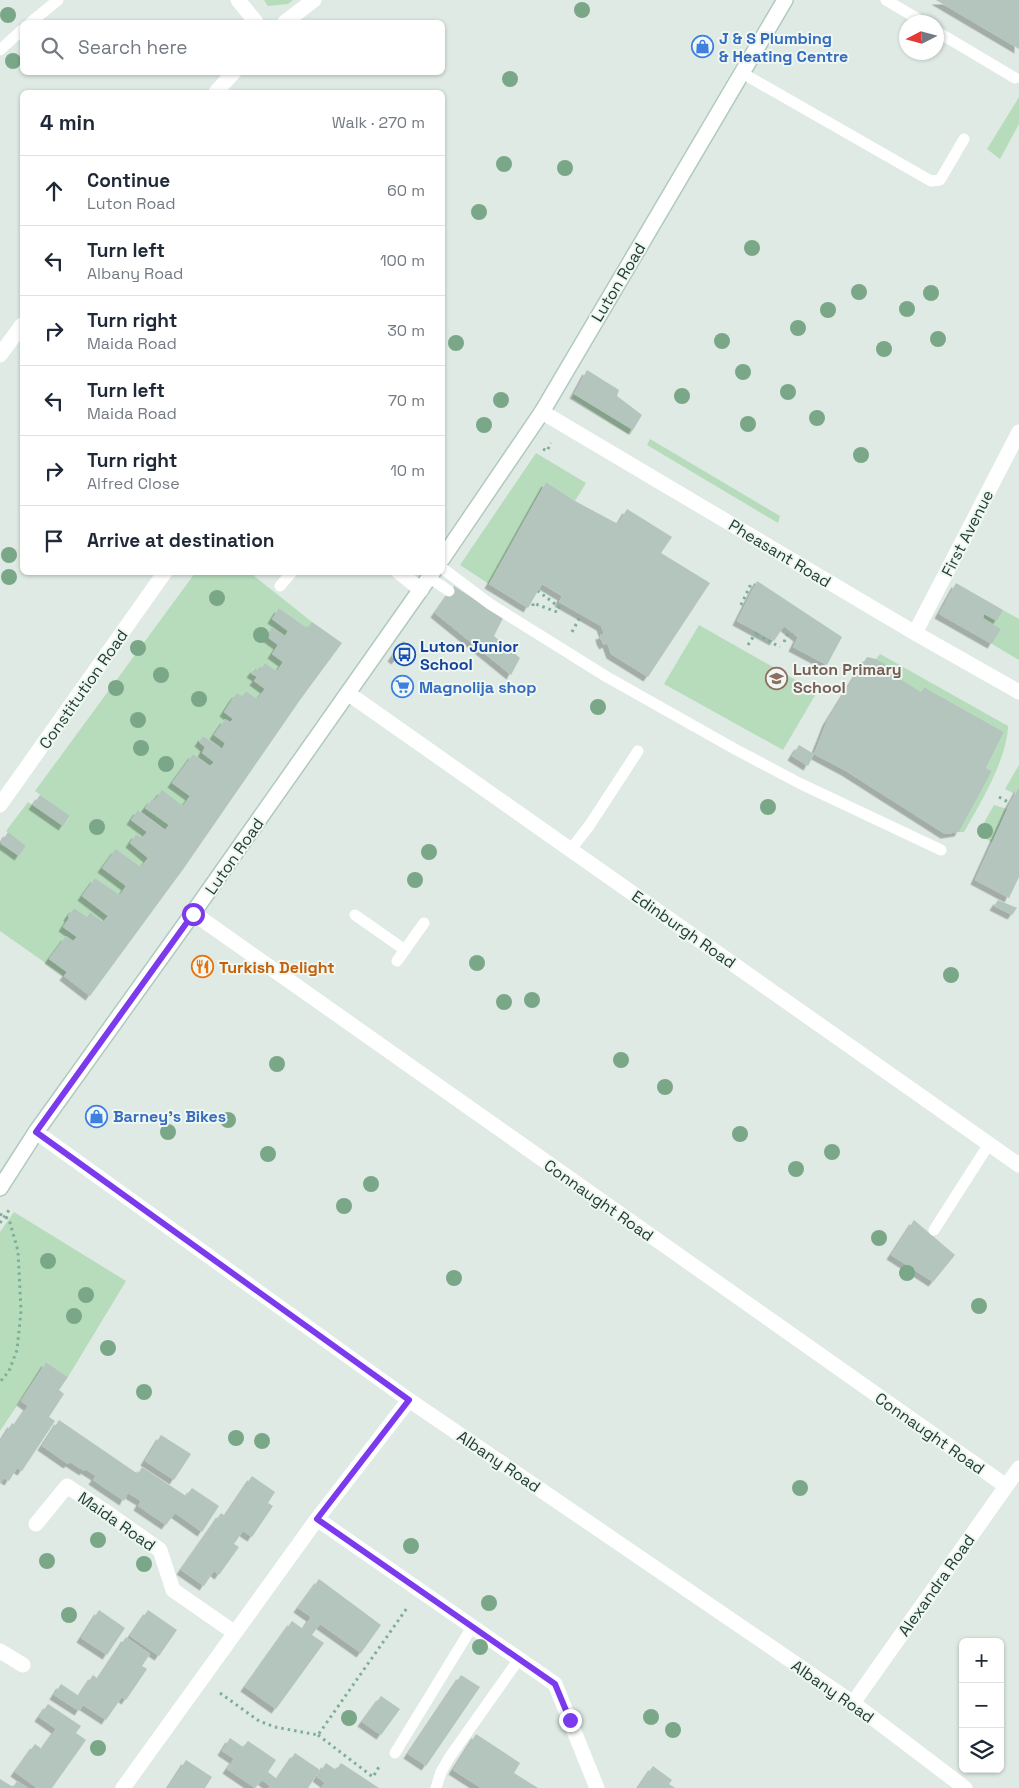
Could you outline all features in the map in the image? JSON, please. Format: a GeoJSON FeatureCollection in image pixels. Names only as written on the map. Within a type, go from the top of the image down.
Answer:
{"type":"FeatureCollection","features":[{"type":"Feature","properties":{"kind":"street"},"geometry":{"type":"LineString","coordinates":[[238,0],[254,20]]}},
{"type":"Feature","properties":{"kind":"street"},"geometry":{"type":"LineString","coordinates":[[289,20],[314,0]]}},
{"type":"Feature","properties":{"kind":"street","name":"Luton Road"},"geometry":{"type":"LineString","coordinates":[[445,555],[542,412],[785,0]]}},
{"type":"Feature","properties":{"kind":"street"},"geometry":{"type":"LineString","coordinates":[[218,90],[231,75]]}},
{"type":"Feature","properties":{"kind":"street"},"geometry":{"type":"LineString","coordinates":[[0,354],[20,329]]}},
{"type":"Feature","properties":{"kind":"street","name":"Pheasant Road"},"geometry":{"type":"LineString","coordinates":[[542,412],[1019,692]]}},
{"type":"Feature","properties":{"kind":"street","name":"First Avenue"},"geometry":{"type":"LineString","coordinates":[[916,633],[1019,432]]}},
{"type":"Feature","properties":{"kind":"street","name":"Constitution Road"},"geometry":{"type":"LineString","coordinates":[[0,805],[163,575]]}},
{"type":"Feature","properties":{"kind":"street"},"geometry":{"type":"LineString","coordinates":[[410,575],[428,580]]}},
{"type":"Feature","properties":{"kind":"street","name":"Luton Road"},"geometry":{"type":"LineString","coordinates":[[0,1188],[36,1132],[193,914],[428,580]]}},
{"type":"Feature","properties":{"kind":"street","name":"Edinburgh Road"},"geometry":{"type":"LineString","coordinates":[[349,694],[1019,1165]]}},
{"type":"Feature","properties":{"kind":"street","name":"Connaught Road"},"geometry":{"type":"LineString","coordinates":[[193,914],[1006,1486]]}},
{"type":"Feature","properties":{"kind":"street","name":"Albany Road"},"geometry":{"type":"LineString","coordinates":[[36,1132],[409,1400],[853,1703],[965,1788]]}},
{"type":"Feature","properties":{"kind":"street"},"geometry":{"type":"LineString","coordinates":[[123,1788],[317,1519],[409,1400]]}},
{"type":"Feature","properties":{"kind":"street","name":"Alexandra Road"},"geometry":{"type":"LineString","coordinates":[[853,1703],[1019,1468]]}},
{"type":"Feature","properties":{"kind":"street","name":"Maida Road"},"geometry":{"type":"LineString","coordinates":[[36,1524],[67,1486],[160,1550],[173,1590],[235,1633]]}},
{"type":"Feature","properties":{"kind":"street"},"geometry":{"type":"LineString","coordinates":[[317,1519],[555,1684],[597,1788]]}},
{"type":"Feature","properties":{"kind":"street"},"geometry":{"type":"LineString","coordinates":[[0,1651],[23,1665]]}},
{"type":"Feature","properties":{"kind":"lane"},"geometry":{"type":"LineString","coordinates":[[33,20],[58,0]]}},
{"type":"Feature","properties":{"kind":"lane"},"geometry":{"type":"LineString","coordinates":[[886,0],[911,15]]}},
{"type":"Feature","properties":{"kind":"lane"},"geometry":{"type":"LineString","coordinates":[[0,50],[20,32]]}},
{"type":"Feature","properties":{"kind":"lane"},"geometry":{"type":"LineString","coordinates":[[944,36],[1015,78]]}},
{"type":"Feature","properties":{"kind":"lane"},"geometry":{"type":"LineString","coordinates":[[742,73],[931,181],[940,180],[964,139]]}},
{"type":"Feature","properties":{"kind":"lane"},"geometry":{"type":"LineString","coordinates":[[445,570],[490,604],[624,686],[733,748],[799,783],[941,850]]}},
{"type":"Feature","properties":{"kind":"lane"},"geometry":{"type":"LineString","coordinates":[[280,586],[289,575]]}},
{"type":"Feature","properties":{"kind":"lane"},"geometry":{"type":"LineString","coordinates":[[428,580],[449,591]]}},
{"type":"Feature","properties":{"kind":"lane"},"geometry":{"type":"LineString","coordinates":[[571,849],[589,826],[638,751]]}},
{"type":"Feature","properties":{"kind":"lane"},"geometry":{"type":"LineString","coordinates":[[355,915],[404,950]]}},
{"type":"Feature","properties":{"kind":"lane"},"geometry":{"type":"LineString","coordinates":[[397,960],[424,923]]}},
{"type":"Feature","properties":{"kind":"lane"},"geometry":{"type":"LineString","coordinates":[[934,1230],[989,1144]]}},
{"type":"Feature","properties":{"kind":"lane"},"geometry":{"type":"LineString","coordinates":[[395,1753],[472,1626]]}},
{"type":"Feature","properties":{"kind":"lane"},"geometry":{"type":"LineString","coordinates":[[436,1788],[441,1772],[449,1758],[519,1659]]}},
{"type":"Feature","properties":{"kind":"path"},"geometry":{"type":"LineString","coordinates":[[741,604],[751,584],[755,585]]}},
{"type":"Feature","properties":{"kind":"path"},"geometry":{"type":"LineString","coordinates":[[538,591],[559,607],[557,612],[534,603],[532,606],[540,611]]}},
{"type":"Feature","properties":{"kind":"path"},"geometry":{"type":"LineString","coordinates":[[570,636],[581,615]]}},
{"type":"Feature","properties":{"kind":"path"},"geometry":{"type":"LineString","coordinates":[[748,645],[757,631],[758,635],[780,647]]}},
{"type":"Feature","properties":{"kind":"path"},"geometry":{"type":"LineString","coordinates":[[784,642],[790,631]]}},
{"type":"Feature","properties":{"kind":"path"},"geometry":{"type":"LineString","coordinates":[[998,797],[1010,802]]}},
{"type":"Feature","properties":{"kind":"path"},"geometry":{"type":"LineString","coordinates":[[0,1214],[9,1219],[18,1251],[21,1311],[17,1350],[9,1371],[0,1382]]}},
{"type":"Feature","properties":{"kind":"path"},"geometry":{"type":"LineString","coordinates":[[318,1735],[420,1590]]}},
{"type":"Feature","properties":{"kind":"path"},"geometry":{"type":"LineString","coordinates":[[201,1680],[259,1721],[275,1728],[318,1735],[373,1777],[384,1757],[395,1753]]}},
{"type":"Feature","properties":{"kind":"green space"},"geometry":{"type":"Polygon","coordinates":[[[264,0],[293,0],[288,4],[268,6],[264,0]]]}},
{"type":"Feature","properties":{"kind":"green space"},"geometry":{"type":"Polygon","coordinates":[[[1019,97],[1019,124],[1000,159],[987,149],[1019,97]]]}},
{"type":"Feature","properties":{"kind":"green space"},"geometry":{"type":"Polygon","coordinates":[[[574,394],[633,430],[630,435],[572,398],[574,394]]]}},
{"type":"Feature","properties":{"kind":"green space"},"geometry":{"type":"Polygon","coordinates":[[[650,439],[780,516],[778,523],[647,445],[650,439]]]}},
{"type":"Feature","properties":{"kind":"green space"},"geometry":{"type":"Polygon","coordinates":[[[536,453],[586,483],[575,501],[546,482],[489,584],[460,565],[536,453]]]}},
{"type":"Feature","properties":{"kind":"green space"},"geometry":{"type":"Polygon","coordinates":[[[194,575],[255,575],[312,622],[307,628],[279,608],[272,619],[288,631],[285,636],[272,627],[266,636],[278,645],[272,654],[283,662],[277,671],[265,663],[259,671],[254,668],[251,673],[257,677],[254,681],[265,689],[257,699],[246,691],[242,696],[237,693],[224,712],[233,719],[230,722],[225,719],[214,735],[225,743],[222,749],[203,736],[199,742],[205,747],[202,753],[214,762],[210,766],[193,754],[172,783],[190,796],[183,806],[151,800],[146,807],[169,825],[165,830],[139,810],[131,820],[147,832],[142,838],[136,834],[130,843],[148,858],[141,867],[116,849],[126,886],[120,895],[95,878],[82,896],[108,916],[103,922],[90,912],[87,917],[74,908],[68,916],[69,918],[63,927],[77,937],[73,941],[66,936],[49,959],[67,972],[64,976],[0,931],[0,844],[19,856],[26,846],[6,831],[28,802],[63,826],[70,817],[35,791],[194,575]]]}},
{"type":"Feature","properties":{"kind":"green space"},"geometry":{"type":"Polygon","coordinates":[[[1003,610],[1019,619],[1019,660],[992,644],[1001,629],[983,618],[984,614],[997,621],[1003,610]]]}},
{"type":"Feature","properties":{"kind":"green space"},"geometry":{"type":"Polygon","coordinates":[[[699,625],[817,692],[783,750],[664,684],[699,625]]]}},
{"type":"Feature","properties":{"kind":"green space"},"geometry":{"type":"Polygon","coordinates":[[[880,654],[1008,726],[1003,753],[998,767],[964,832],[959,832],[992,771],[986,768],[1004,732],[924,687],[921,692],[896,676],[876,659],[880,654]]]}},
{"type":"Feature","properties":{"kind":"green space"},"geometry":{"type":"Polygon","coordinates":[[[1019,765],[1019,787],[1015,794],[1005,789],[1019,765]]]}},
{"type":"Feature","properties":{"kind":"green space"},"geometry":{"type":"Polygon","coordinates":[[[994,805],[1007,809],[992,843],[978,833],[994,805]]]}},
{"type":"Feature","properties":{"kind":"green space"},"geometry":{"type":"Polygon","coordinates":[[[14,1212],[126,1281],[68,1377],[46,1362],[0,1431],[0,1232],[14,1212]]]}},
{"type":"Feature","properties":{"kind":"building"},"geometry":{"type":"Polygon","coordinates":[[[936,0],[1019,0],[1019,49],[936,0]]]}},
{"type":"Feature","properties":{"kind":"building"},"geometry":{"type":"Polygon","coordinates":[[[587,370],[619,390],[617,396],[642,415],[633,430],[574,394],[587,370]]]}},
{"type":"Feature","properties":{"kind":"building"},"geometry":{"type":"Polygon","coordinates":[[[546,482],[575,501],[618,524],[627,509],[672,537],[661,553],[710,583],[648,677],[611,654],[607,643],[604,645],[601,640],[600,635],[604,634],[601,626],[559,602],[562,596],[542,584],[528,608],[489,584],[546,482]]]}},
{"type":"Feature","properties":{"kind":"building"},"geometry":{"type":"Polygon","coordinates":[[[757,581],[842,637],[827,665],[793,647],[798,637],[784,626],[774,641],[737,621],[757,581]]]}},
{"type":"Feature","properties":{"kind":"building"},"geometry":{"type":"Polygon","coordinates":[[[956,583],[1003,610],[997,621],[984,614],[983,618],[1001,629],[992,644],[939,614],[956,583]]]}},
{"type":"Feature","properties":{"kind":"building"},"geometry":{"type":"Polygon","coordinates":[[[454,586],[503,618],[494,636],[520,658],[511,675],[435,613],[454,586]]]}},
{"type":"Feature","properties":{"kind":"building"},"geometry":{"type":"Polygon","coordinates":[[[279,608],[307,628],[312,622],[342,643],[300,700],[184,868],[90,996],[64,976],[67,972],[49,959],[66,936],[73,941],[77,937],[63,927],[69,918],[68,916],[74,908],[87,917],[90,912],[103,922],[108,916],[82,896],[95,878],[120,895],[126,886],[102,868],[116,849],[141,867],[148,858],[130,843],[136,834],[142,838],[147,832],[131,820],[138,810],[165,830],[169,825],[145,808],[152,799],[154,801],[162,790],[183,806],[190,796],[172,783],[193,754],[210,766],[214,762],[202,753],[205,747],[199,742],[203,736],[222,749],[225,743],[214,735],[225,719],[230,722],[233,719],[224,712],[233,698],[237,693],[242,696],[246,691],[257,699],[265,689],[254,681],[257,677],[251,673],[255,668],[259,671],[265,663],[277,671],[283,662],[272,654],[278,645],[266,636],[272,627],[285,636],[288,631],[272,619],[279,608]]]}},
{"type":"Feature","properties":{"kind":"building"},"geometry":{"type":"Polygon","coordinates":[[[403,641],[408,644],[396,660],[392,657],[403,641]]]}},
{"type":"Feature","properties":{"kind":"building"},"geometry":{"type":"Polygon","coordinates":[[[867,657],[876,659],[897,671],[896,676],[921,692],[924,687],[1004,732],[986,768],[992,771],[959,832],[945,834],[846,771],[814,754],[827,721],[867,657]]]}},
{"type":"Feature","properties":{"kind":"building"},"geometry":{"type":"Polygon","coordinates":[[[799,745],[814,754],[808,766],[792,756],[799,745]]]}},
{"type":"Feature","properties":{"kind":"building"},"geometry":{"type":"Polygon","coordinates":[[[1019,787],[1019,877],[1009,898],[975,880],[1019,787]]]}},
{"type":"Feature","properties":{"kind":"building"},"geometry":{"type":"Polygon","coordinates":[[[40,795],[70,816],[63,826],[33,805],[40,795]]]}},
{"type":"Feature","properties":{"kind":"building"},"geometry":{"type":"Polygon","coordinates":[[[8,832],[26,846],[19,856],[1,843],[8,832]]]}},
{"type":"Feature","properties":{"kind":"building"},"geometry":{"type":"Polygon","coordinates":[[[998,900],[1017,908],[1012,915],[994,906],[998,900]]]}},
{"type":"Feature","properties":{"kind":"building"},"geometry":{"type":"Polygon","coordinates":[[[914,1220],[955,1255],[933,1282],[891,1255],[914,1220]]]}},
{"type":"Feature","properties":{"kind":"building"},"geometry":{"type":"Polygon","coordinates":[[[46,1362],[68,1377],[59,1390],[64,1394],[49,1417],[55,1421],[22,1471],[17,1468],[9,1481],[4,1478],[0,1484],[0,1442],[12,1423],[15,1425],[28,1406],[21,1401],[46,1362]]]}},
{"type":"Feature","properties":{"kind":"building"},"geometry":{"type":"Polygon","coordinates":[[[59,1420],[138,1474],[142,1467],[186,1496],[192,1488],[219,1506],[202,1532],[175,1513],[166,1525],[138,1506],[141,1501],[128,1493],[124,1501],[93,1480],[96,1476],[70,1462],[68,1464],[42,1446],[59,1420]]]}},
{"type":"Feature","properties":{"kind":"building"},"geometry":{"type":"Polygon","coordinates":[[[161,1435],[191,1454],[174,1480],[145,1461],[161,1435]]]}},
{"type":"Feature","properties":{"kind":"building"},"geometry":{"type":"Polygon","coordinates":[[[252,1476],[275,1492],[268,1503],[273,1506],[252,1537],[243,1531],[234,1544],[239,1547],[219,1575],[214,1571],[204,1586],[181,1570],[221,1513],[225,1516],[252,1476]]]}},
{"type":"Feature","properties":{"kind":"building"},"geometry":{"type":"Polygon","coordinates":[[[319,1579],[381,1625],[361,1653],[320,1624],[312,1635],[324,1643],[276,1709],[245,1687],[292,1621],[303,1629],[311,1617],[298,1608],[319,1579]]]}},
{"type":"Feature","properties":{"kind":"building"},"geometry":{"type":"Polygon","coordinates":[[[99,1610],[125,1628],[107,1655],[81,1638],[99,1610]]]}},
{"type":"Feature","properties":{"kind":"building"},"geometry":{"type":"Polygon","coordinates":[[[148,1610],[177,1630],[159,1656],[130,1636],[148,1610]]]}},
{"type":"Feature","properties":{"kind":"building"},"geometry":{"type":"Polygon","coordinates":[[[126,1637],[150,1654],[142,1666],[147,1669],[126,1700],[122,1697],[106,1720],[83,1705],[79,1711],[54,1695],[61,1684],[79,1696],[93,1675],[98,1679],[126,1637]]]}},
{"type":"Feature","properties":{"kind":"building"},"geometry":{"type":"Polygon","coordinates":[[[461,1675],[480,1687],[426,1766],[408,1754],[461,1675]]]}},
{"type":"Feature","properties":{"kind":"building"},"geometry":{"type":"Polygon","coordinates":[[[381,1696],[400,1709],[381,1735],[362,1722],[381,1696]]]}},
{"type":"Feature","properties":{"kind":"building"},"geometry":{"type":"Polygon","coordinates":[[[48,1704],[81,1726],[76,1733],[86,1740],[52,1788],[37,1788],[15,1772],[35,1744],[42,1749],[56,1729],[39,1717],[48,1704]]]}},
{"type":"Feature","properties":{"kind":"building"},"geometry":{"type":"Polygon","coordinates":[[[476,1734],[520,1763],[514,1773],[538,1788],[481,1788],[453,1770],[476,1734]]]}},
{"type":"Feature","properties":{"kind":"building"},"geometry":{"type":"Polygon","coordinates":[[[230,1738],[243,1747],[248,1741],[276,1760],[268,1772],[277,1779],[295,1753],[320,1770],[308,1788],[268,1788],[270,1786],[262,1780],[255,1788],[227,1769],[234,1759],[222,1751],[230,1738]]]}},
{"type":"Feature","properties":{"kind":"building"},"geometry":{"type":"Polygon","coordinates":[[[186,1760],[212,1777],[205,1788],[168,1788],[186,1760]]]}},
{"type":"Feature","properties":{"kind":"building"},"geometry":{"type":"Polygon","coordinates":[[[326,1763],[336,1770],[341,1763],[379,1788],[321,1788],[325,1783],[317,1777],[326,1763]]]}},
{"type":"Feature","properties":{"kind":"building"},"geometry":{"type":"Polygon","coordinates":[[[653,1766],[672,1780],[669,1784],[675,1788],[638,1788],[653,1766]]]}},
{"type":"Feature","properties":{"kind":"building"},"geometry":{"type":"Polygon","coordinates":[[[0,1779],[13,1787],[17,1781],[28,1788],[0,1788],[0,1779]]]}},
{"type":"Feature","properties":{"kind":"place","name":"J & S Plumbing & Heating Centre"},"geometry":{"type":"Point","coordinates":[703,47]}},
{"type":"Feature","properties":{"kind":"place","name":"Luton Junior School"},"geometry":{"type":"Point","coordinates":[404,655]}},
{"type":"Feature","properties":{"kind":"place","name":"Luton Primary School"},"geometry":{"type":"Point","coordinates":[777,678]}},
{"type":"Feature","properties":{"kind":"place","name":"Magnolija shop"},"geometry":{"type":"Point","coordinates":[403,687]}},
{"type":"Feature","properties":{"kind":"place","name":"Turkish Delight"},"geometry":{"type":"Point","coordinates":[203,967]}},
{"type":"Feature","properties":{"kind":"place","name":"Barney's Bikes"},"geometry":{"type":"Point","coordinates":[97,1116]}},
{"type":"Feature","properties":{"kind":"route"},"geometry":{"type":"LineString","coordinates":[[193,914],[36,1132],[68,1157],[409,1400],[317,1519],[555,1684],[570,1720]]}}]}
